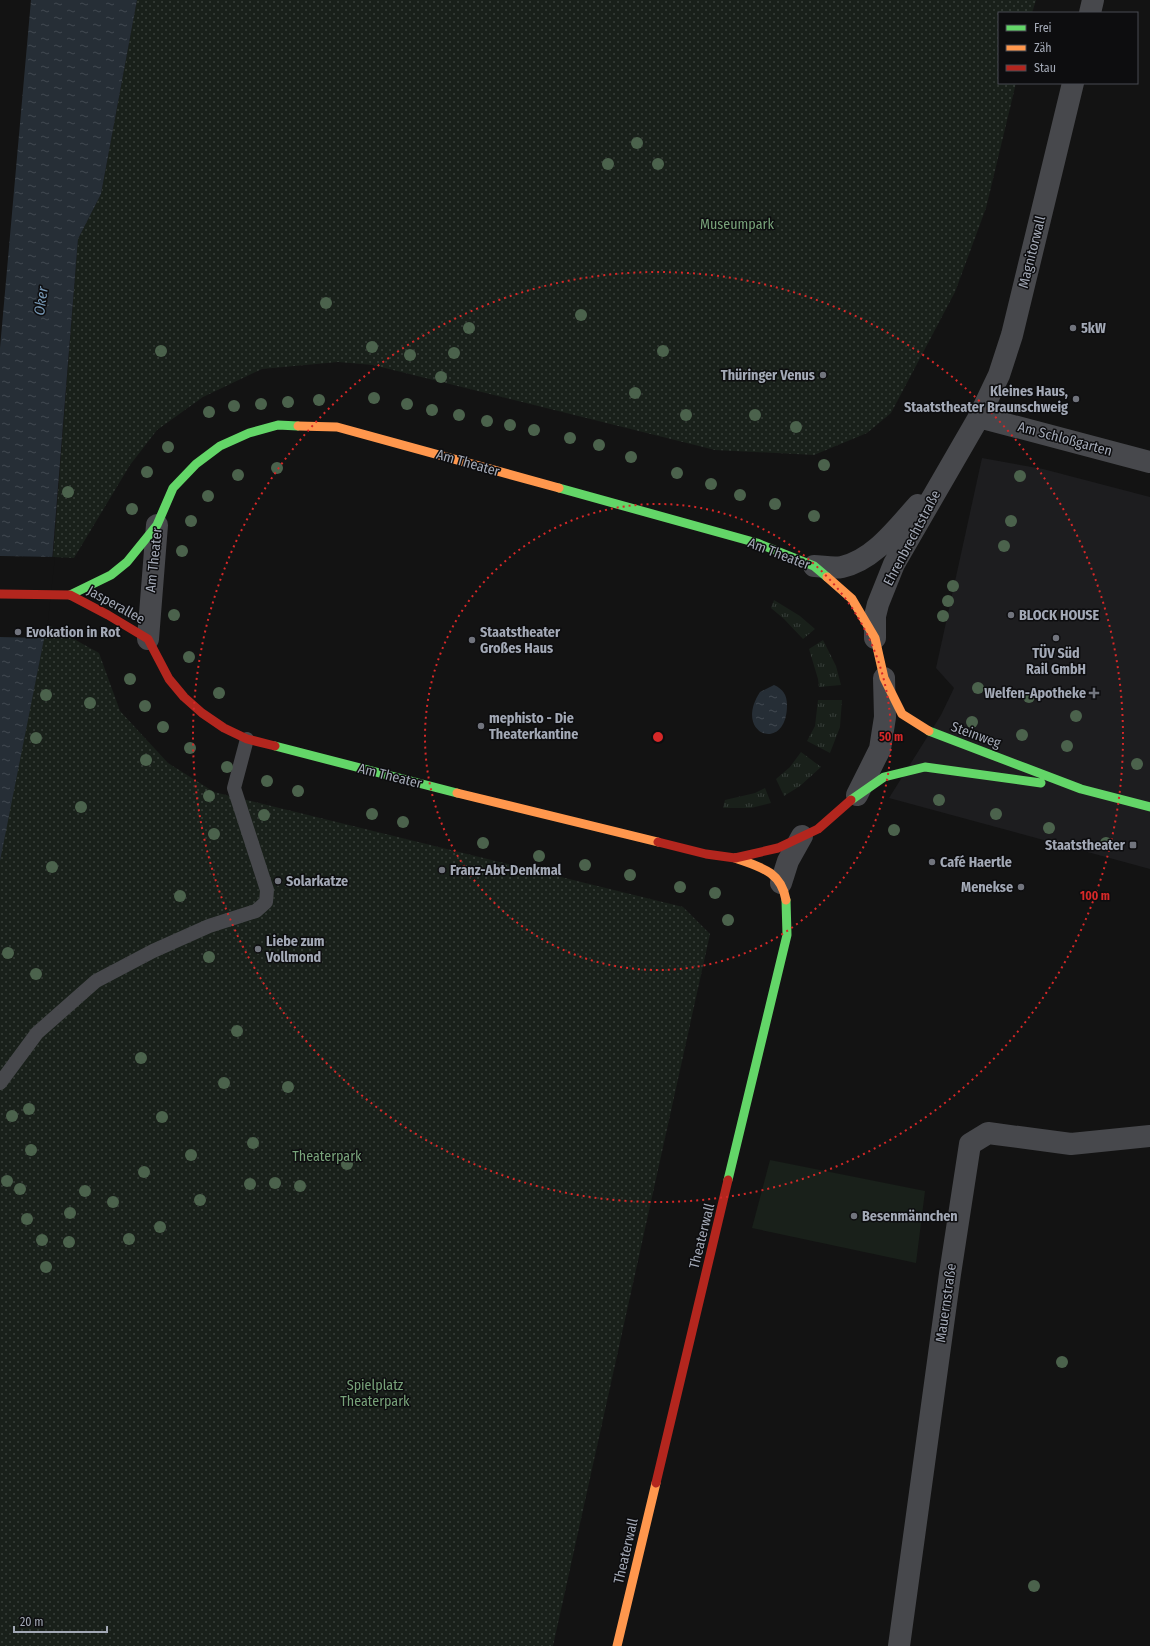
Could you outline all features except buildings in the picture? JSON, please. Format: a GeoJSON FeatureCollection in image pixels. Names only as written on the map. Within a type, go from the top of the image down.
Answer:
{"type":"FeatureCollection","features":[{"type":"Feature","properties":{"kind":"street"},"geometry":{"type":"LineString","coordinates":[[1090,12],[1093,0]]}},
{"type":"Feature","properties":{"kind":"street","name":"Magnitorwall"},"geometry":{"type":"LineString","coordinates":[[979,417],[999,375],[1012,335],[1073,84]]}},
{"type":"Feature","properties":{"kind":"street","name":"Am Schloßgarten"},"geometry":{"type":"LineString","coordinates":[[979,417],[1150,462]]}},
{"type":"Feature","properties":{"kind":"street","name":"Ehrenbrechtstraße"},"geometry":{"type":"LineString","coordinates":[[875,638],[875,616],[878,604],[894,564],[979,417]]}},
{"type":"Feature","properties":{"kind":"street","name":"Am Theater"},"geometry":{"type":"LineString","coordinates":[[278,425],[338,427],[757,543],[814,566],[852,599],[875,638],[884,678],[885,717],[880,749],[857,795],[818,829],[778,848],[735,858],[706,854],[547,816],[247,739],[224,728],[202,713],[184,697],[168,679],[148,639],[157,525],[173,488],[196,464],[220,446],[249,433],[278,425]]}},
{"type":"Feature","properties":{"kind":"street","name":"Ehrenbrechtstraße"},"geometry":{"type":"LineString","coordinates":[[814,566],[841,567],[866,556],[892,534],[953,464]]}},
{"type":"Feature","properties":{"kind":"street","name":"Jasperallee"},"geometry":{"type":"LineString","coordinates":[[70,595],[110,575],[127,562],[157,525]]}},
{"type":"Feature","properties":{"kind":"street","name":"Jasperallee"},"geometry":{"type":"LineString","coordinates":[[0,594],[70,595],[108,615],[148,639]]}},
{"type":"Feature","properties":{"kind":"street","name":"Steinweg"},"geometry":{"type":"LineString","coordinates":[[884,678],[902,714],[935,735],[1082,789],[1150,807]]}},
{"type":"Feature","properties":{"kind":"street","name":"Steinweg"},"geometry":{"type":"LineString","coordinates":[[857,795],[884,777],[925,767],[1082,789]]}},
{"type":"Feature","properties":{"kind":"street"},"geometry":{"type":"LineString","coordinates":[[735,858],[763,868],[781,883],[788,862],[802,836]]}},
{"type":"Feature","properties":{"kind":"street","name":"Theaterwall"},"geometry":{"type":"LineString","coordinates":[[617,1646],[787,935],[788,916],[781,883]]}},
{"type":"Feature","properties":{"kind":"street","name":"Mauernstraße"},"geometry":{"type":"LineString","coordinates":[[899,1646],[950,1274],[970,1144],[988,1133],[1071,1144],[1150,1136]]}},
{"type":"Feature","properties":{"kind":"lane"},"geometry":{"type":"LineString","coordinates":[[0,1083],[37,1033],[96,981],[153,951],[209,926],[256,911],[266,902],[267,890],[234,788],[247,739]]}},
{"type":"Feature","properties":{"kind":"shaded area"},"geometry":{"type":"Polygon","coordinates":[[[982,458],[1043,469],[1150,497],[1150,869],[889,798],[941,715],[954,688],[936,668],[982,458]]]}},
{"type":"Feature","properties":{"kind":"green space","name":"Museumpark"},"geometry":{"type":"Polygon","coordinates":[[[137,0],[1036,0],[1032,12],[998,12],[998,84],[1016,84],[986,208],[955,292],[891,413],[867,433],[814,455],[715,450],[373,365],[338,362],[262,369],[203,397],[157,430],[130,465],[74,558],[53,557],[78,239],[101,194],[137,0]]]}},
{"type":"Feature","properties":{"kind":"green space"},"geometry":{"type":"Polygon","coordinates":[[[774,600],[800,616],[815,629],[803,639],[771,608],[774,600]]]}},
{"type":"Feature","properties":{"kind":"green space","name":"Theaterpark"},"geometry":{"type":"Polygon","coordinates":[[[47,624],[99,653],[120,711],[168,763],[214,792],[683,907],[710,934],[553,1646],[0,1646],[0,855],[47,624]]]}},
{"type":"Feature","properties":{"kind":"green space"},"geometry":{"type":"Polygon","coordinates":[[[823,640],[836,666],[841,685],[819,687],[809,649],[823,640]]]}},
{"type":"Feature","properties":{"kind":"green space"},"geometry":{"type":"Polygon","coordinates":[[[818,700],[842,700],[840,727],[830,753],[807,741],[815,726],[818,700]]]}},
{"type":"Feature","properties":{"kind":"green space"},"geometry":{"type":"Polygon","coordinates":[[[801,752],[821,767],[800,786],[784,796],[776,779],[790,767],[801,752]]]}},
{"type":"Feature","properties":{"kind":"green space"},"geometry":{"type":"Polygon","coordinates":[[[765,788],[771,803],[751,808],[723,808],[725,800],[755,793],[765,788]]]}},
{"type":"Feature","properties":{"kind":"green space"},"geometry":{"type":"Polygon","coordinates":[[[770,1160],[925,1191],[916,1263],[752,1228],[770,1160]]]}},
{"type":"Feature","properties":{"kind":"water","name":"Oker"},"geometry":{"type":"Polygon","coordinates":[[[31,0],[137,0],[101,194],[78,239],[47,624],[0,861],[0,348],[31,0]]]}},
{"type":"Feature","properties":{"kind":"water"},"geometry":{"type":"Polygon","coordinates":[[[774,685],[782,690],[786,698],[787,705],[785,720],[779,730],[771,734],[763,733],[756,728],[752,719],[753,707],[760,692],[774,685]]]}},
{"type":"Feature","properties":{"kind":"pier"},"geometry":{"type":"Polygon","coordinates":[[[0,556],[55,557],[46,638],[0,637],[0,556]]]}},
{"type":"Feature","properties":{"kind":"traffic: fast"},"geometry":{"type":"LineString","coordinates":[[70,595],[111,575],[127,562],[157,525],[173,488],[196,464],[220,446],[249,433],[278,425],[298,426]]}},
{"type":"Feature","properties":{"kind":"traffic: fast"},"geometry":{"type":"LineString","coordinates":[[559,488],[757,543],[814,566],[827,577]]}},
{"type":"Feature","properties":{"kind":"traffic: fast"},"geometry":{"type":"LineString","coordinates":[[929,731],[1081,789],[1150,807]]}},
{"type":"Feature","properties":{"kind":"traffic: fast"},"geometry":{"type":"LineString","coordinates":[[275,746],[457,793]]}},
{"type":"Feature","properties":{"kind":"traffic: fast"},"geometry":{"type":"LineString","coordinates":[[851,800],[884,777],[925,767],[1041,783]]}},
{"type":"Feature","properties":{"kind":"traffic: fast"},"geometry":{"type":"LineString","coordinates":[[728,1180],[787,935],[786,900]]}},
{"type":"Feature","properties":{"kind":"traffic: slow"},"geometry":{"type":"LineString","coordinates":[[298,426],[337,427],[559,488]]}},
{"type":"Feature","properties":{"kind":"traffic: slow"},"geometry":{"type":"LineString","coordinates":[[827,577],[852,599],[875,638],[884,678],[902,714],[929,731]]}},
{"type":"Feature","properties":{"kind":"traffic: slow"},"geometry":{"type":"LineString","coordinates":[[457,793],[658,842]]}},
{"type":"Feature","properties":{"kind":"traffic: slow"},"geometry":{"type":"LineString","coordinates":[[735,858],[753,864],[774,876],[779,882],[786,900]]}},
{"type":"Feature","properties":{"kind":"traffic: slow"},"geometry":{"type":"LineString","coordinates":[[617,1646],[656,1483]]}},
{"type":"Feature","properties":{"kind":"traffic: jam"},"geometry":{"type":"LineString","coordinates":[[0,594],[70,595],[108,615],[148,639],[169,679],[184,697],[202,713],[224,728],[247,739],[275,746]]}},
{"type":"Feature","properties":{"kind":"traffic: jam"},"geometry":{"type":"LineString","coordinates":[[658,842],[706,854],[735,858],[778,848],[818,829],[851,800]]}},
{"type":"Feature","properties":{"kind":"traffic: jam"},"geometry":{"type":"LineString","coordinates":[[656,1483],[728,1180]]}},
{"type":"Feature","properties":{"kind":"place","name":"5kW"},"geometry":{"type":"Point","coordinates":[1073,328]}},
{"type":"Feature","properties":{"kind":"place","name":"Thüringer Venus"},"geometry":{"type":"Point","coordinates":[823,375]}},
{"type":"Feature","properties":{"kind":"place","name":"Kleines Haus, Staatstheater Braunschweig"},"geometry":{"type":"Point","coordinates":[1076,399]}},
{"type":"Feature","properties":{"kind":"place","name":"BLOCK HOUSE"},"geometry":{"type":"Point","coordinates":[1011,615]}},
{"type":"Feature","properties":{"kind":"place","name":"Evokation in Rot"},"geometry":{"type":"Point","coordinates":[18,632]}},
{"type":"Feature","properties":{"kind":"place","name":"TÜV Süd Rail GmbH"},"geometry":{"type":"Point","coordinates":[1056,638]}},
{"type":"Feature","properties":{"kind":"place","name":"Staatstheater Großes Haus"},"geometry":{"type":"Point","coordinates":[472,640]}},
{"type":"Feature","properties":{"kind":"place","name":"Welfen-Apotheke"},"geometry":{"type":"Point","coordinates":[1094,693]}},
{"type":"Feature","properties":{"kind":"place","name":"mephisto - Die Theaterkantine"},"geometry":{"type":"Point","coordinates":[481,726]}},
{"type":"Feature","properties":{"kind":"place","name":"Staatstheater"},"geometry":{"type":"Point","coordinates":[1133,845]}},
{"type":"Feature","properties":{"kind":"place","name":"Café Haertle"},"geometry":{"type":"Point","coordinates":[932,862]}},
{"type":"Feature","properties":{"kind":"place","name":"Franz-Abt-Denkmal"},"geometry":{"type":"Point","coordinates":[442,870]}},
{"type":"Feature","properties":{"kind":"place","name":"Solarkatze"},"geometry":{"type":"Point","coordinates":[278,881]}},
{"type":"Feature","properties":{"kind":"place","name":"Menekse"},"geometry":{"type":"Point","coordinates":[1021,887]}},
{"type":"Feature","properties":{"kind":"place","name":"Liebe zum Vollmond"},"geometry":{"type":"Point","coordinates":[258,949]}},
{"type":"Feature","properties":{"kind":"place","name":"Besenmännchen"},"geometry":{"type":"Point","coordinates":[854,1216]}},
{"type":"Feature","properties":{"kind":"park label","name":"Spielplatz Theaterpark"},"geometry":{"type":"Point","coordinates":[375,1394]}}]}
